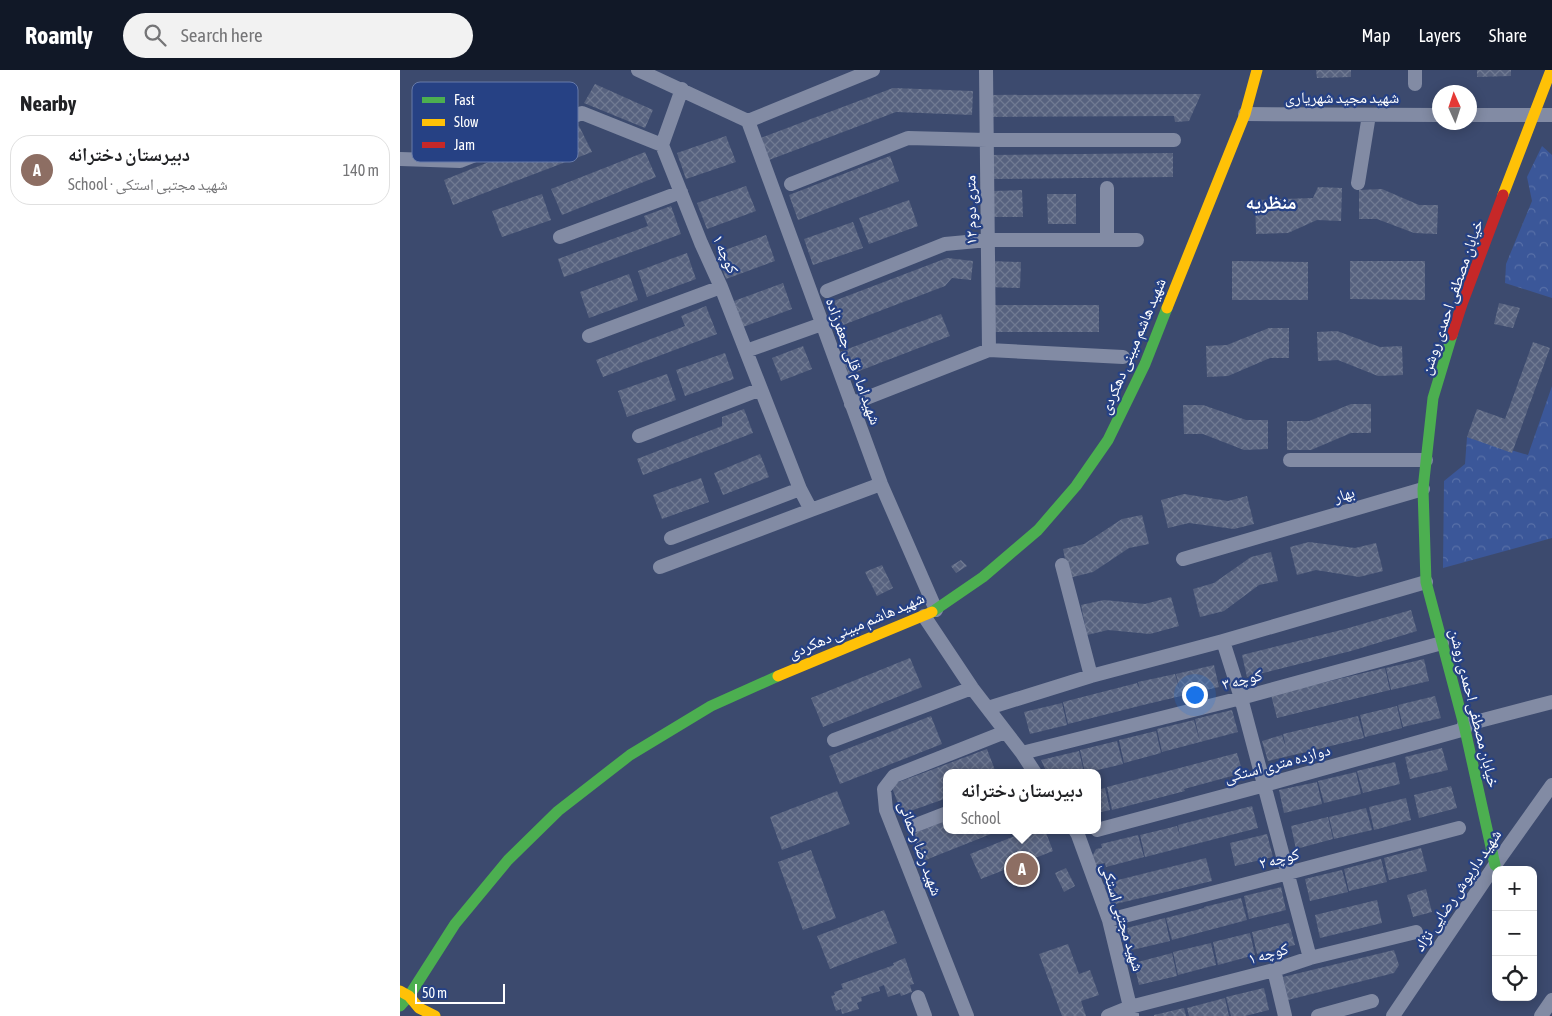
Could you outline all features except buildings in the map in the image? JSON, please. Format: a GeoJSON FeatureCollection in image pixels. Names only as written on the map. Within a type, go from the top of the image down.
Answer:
{"type":"FeatureCollection","features":[{"type":"Feature","properties":{"kind":"main road","name":"شهید هاشم مبینی دهکردی"},"geometry":{"type":"LineString","coordinates":[[400,1006],[404,994],[455,924],[508,860],[558,811],[630,755],[710,706],[777,676],[930,613],[983,576],[1038,530],[1076,486],[1108,440],[1145,364],[1244,114],[1257,70]]}},
{"type":"Feature","properties":{"kind":"main road","name":"خیابان مصطفی احمدی روشن"},"geometry":{"type":"LineString","coordinates":[[1495,865],[1465,727],[1426,582],[1423,489],[1434,398],[1462,304],[1551,70]]}},
{"type":"Feature","properties":{"kind":"main road"},"geometry":{"type":"LineString","coordinates":[[404,994],[419,1008],[435,1016]]}},
{"type":"Feature","properties":{"kind":"street"},"geometry":{"type":"LineString","coordinates":[[638,70],[748,120],[873,70]]}},
{"type":"Feature","properties":{"kind":"street","name":"۱۲ متری دوم"},"geometry":{"type":"LineString","coordinates":[[986,70],[989,350]]}},
{"type":"Feature","properties":{"kind":"street"},"geometry":{"type":"LineString","coordinates":[[578,115],[582,113],[662,145],[682,89]]}},
{"type":"Feature","properties":{"kind":"street","name":"شهید مجید شهریاری"},"geometry":{"type":"LineString","coordinates":[[1244,114],[1432,115]]}},
{"type":"Feature","properties":{"kind":"street"},"geometry":{"type":"LineString","coordinates":[[1358,183],[1369,115]]}},
{"type":"Feature","properties":{"kind":"street"},"geometry":{"type":"LineString","coordinates":[[1477,115],[1552,115]]}},
{"type":"Feature","properties":{"kind":"street","name":"شهید امام قلی جعفرزاده"},"geometry":{"type":"LineString","coordinates":[[748,120],[880,484],[930,613]]}},
{"type":"Feature","properties":{"kind":"street"},"geometry":{"type":"LineString","coordinates":[[791,184],[908,138],[1174,140]]}},
{"type":"Feature","properties":{"kind":"street","name":"کوچه ۱"},"geometry":{"type":"LineString","coordinates":[[662,145],[701,243],[721,287],[800,489],[811,510]]}},
{"type":"Feature","properties":{"kind":"street"},"geometry":{"type":"LineString","coordinates":[[1107,188],[1107,240]]}},
{"type":"Feature","properties":{"kind":"street"},"geometry":{"type":"LineString","coordinates":[[560,238],[681,192]]}},
{"type":"Feature","properties":{"kind":"street"},"geometry":{"type":"LineString","coordinates":[[827,291],[944,244],[988,240],[1138,240]]}},
{"type":"Feature","properties":{"kind":"street"},"geometry":{"type":"LineString","coordinates":[[589,336],[721,287]]}},
{"type":"Feature","properties":{"kind":"street"},"geometry":{"type":"LineString","coordinates":[[746,351],[822,324]]}},
{"type":"Feature","properties":{"kind":"street"},"geometry":{"type":"LineString","coordinates":[[851,404],[989,350],[1122,357]]}},
{"type":"Feature","properties":{"kind":"street"},"geometry":{"type":"LineString","coordinates":[[639,436],[761,389]]}},
{"type":"Feature","properties":{"kind":"street"},"geometry":{"type":"LineString","coordinates":[[1290,460],[1426,460]]}},
{"type":"Feature","properties":{"kind":"street"},"geometry":{"type":"LineString","coordinates":[[660,567],[880,484]]}},
{"type":"Feature","properties":{"kind":"street"},"geometry":{"type":"LineString","coordinates":[[671,538],[800,489]]}},
{"type":"Feature","properties":{"kind":"street","name":"بهار"},"geometry":{"type":"LineString","coordinates":[[1183,559],[1423,489]]}},
{"type":"Feature","properties":{"kind":"street"},"geometry":{"type":"LineString","coordinates":[[1062,565],[1090,676]]}},
{"type":"Feature","properties":{"kind":"street"},"geometry":{"type":"LineString","coordinates":[[988,708],[1090,676],[1223,641],[1426,582]]}},
{"type":"Feature","properties":{"kind":"street"},"geometry":{"type":"LineString","coordinates":[[930,613],[972,688],[1032,769]]}},
{"type":"Feature","properties":{"kind":"street"},"geometry":{"type":"LineString","coordinates":[[1223,641],[1265,785],[1310,958]]}},
{"type":"Feature","properties":{"kind":"street","name":"کوچه ۳"},"geometry":{"type":"LineString","coordinates":[[1022,753],[1241,698],[1442,643]]}},
{"type":"Feature","properties":{"kind":"street"},"geometry":{"type":"LineString","coordinates":[[834,740],[972,688]]}},
{"type":"Feature","properties":{"kind":"street","name":"دوازده متری استکی"},"geometry":{"type":"LineString","coordinates":[[1101,829],[1265,785],[1552,702]]}},
{"type":"Feature","properties":{"kind":"street","name":"شهید رضا رحمانی"},"geometry":{"type":"LineString","coordinates":[[967,1016],[886,810],[884,789],[894,776],[1005,732]]}},
{"type":"Feature","properties":{"kind":"street","name":"شهید داریوش رضایی نژاد"},"geometry":{"type":"LineString","coordinates":[[1393,1016],[1552,784]]}},
{"type":"Feature","properties":{"kind":"street"},"geometry":{"type":"LineString","coordinates":[[916,825],[943,815]]}},
{"type":"Feature","properties":{"kind":"street","name":"کوچه ۲"},"geometry":{"type":"LineString","coordinates":[[1108,920],[1459,828]]}},
{"type":"Feature","properties":{"kind":"street","name":"شهید مجتبی استکی"},"geometry":{"type":"LineString","coordinates":[[1078,834],[1108,920],[1131,1012]]}},
{"type":"Feature","properties":{"kind":"street","name":"کوچه ۱"},"geometry":{"type":"LineString","coordinates":[[1108,1016],[1131,1012],[1310,958],[1416,932]]}},
{"type":"Feature","properties":{"kind":"street"},"geometry":{"type":"LineString","coordinates":[[1274,970],[1285,1016]]}},
{"type":"Feature","properties":{"kind":"street"},"geometry":{"type":"LineString","coordinates":[[918,997],[925,1016]]}},
{"type":"Feature","properties":{"kind":"street"},"geometry":{"type":"LineString","coordinates":[[1541,1016],[1552,1000]]}},
{"type":"Feature","properties":{"kind":"street"},"geometry":{"type":"LineString","coordinates":[[1318,1016],[1372,1001]]}},
{"type":"Feature","properties":{"kind":"green space"},"geometry":{"type":"Polygon","coordinates":[[[1542,146],[1552,155],[1552,298],[1505,283],[1506,264],[1532,201],[1527,177],[1542,146]]]}},
{"type":"Feature","properties":{"kind":"green space"},"geometry":{"type":"Polygon","coordinates":[[[1552,386],[1552,538],[1443,568],[1444,481],[1465,464],[1467,437],[1528,455],[1552,386]]]}},
{"type":"Feature","properties":{"kind":"traffic: fast"},"geometry":{"type":"LineString","coordinates":[[932,612],[983,577],[1038,530],[1076,486],[1108,440],[1145,364],[1167,308]]}},
{"type":"Feature","properties":{"kind":"traffic: fast"},"geometry":{"type":"LineString","coordinates":[[1452,335],[1433,398],[1423,489],[1426,582],[1464,725],[1495,865]]}},
{"type":"Feature","properties":{"kind":"traffic: fast"},"geometry":{"type":"LineString","coordinates":[[400,1006],[409,996],[455,924],[508,860],[558,811],[630,755],[711,706],[778,676]]}},
{"type":"Feature","properties":{"kind":"traffic: slow"},"geometry":{"type":"LineString","coordinates":[[1167,308],[1245,114],[1257,70]]}},
{"type":"Feature","properties":{"kind":"traffic: slow"},"geometry":{"type":"LineString","coordinates":[[1503,195],[1551,70]]}},
{"type":"Feature","properties":{"kind":"traffic: slow"},"geometry":{"type":"LineString","coordinates":[[778,676],[932,612]]}},
{"type":"Feature","properties":{"kind":"traffic: slow"},"geometry":{"type":"LineString","coordinates":[[400,991],[409,996],[419,1008],[435,1016]]}},
{"type":"Feature","properties":{"kind":"traffic: jam"},"geometry":{"type":"LineString","coordinates":[[1452,335],[1503,195]]}},
{"type":"Feature","properties":{"kind":"place","name":"دبیرستان دخترانه"},"geometry":{"type":"Point","coordinates":[1022,869]}},
{"type":"Feature","properties":{"kind":"district","name":"منظریه"},"geometry":{"type":"Point","coordinates":[1271,202]}}]}
